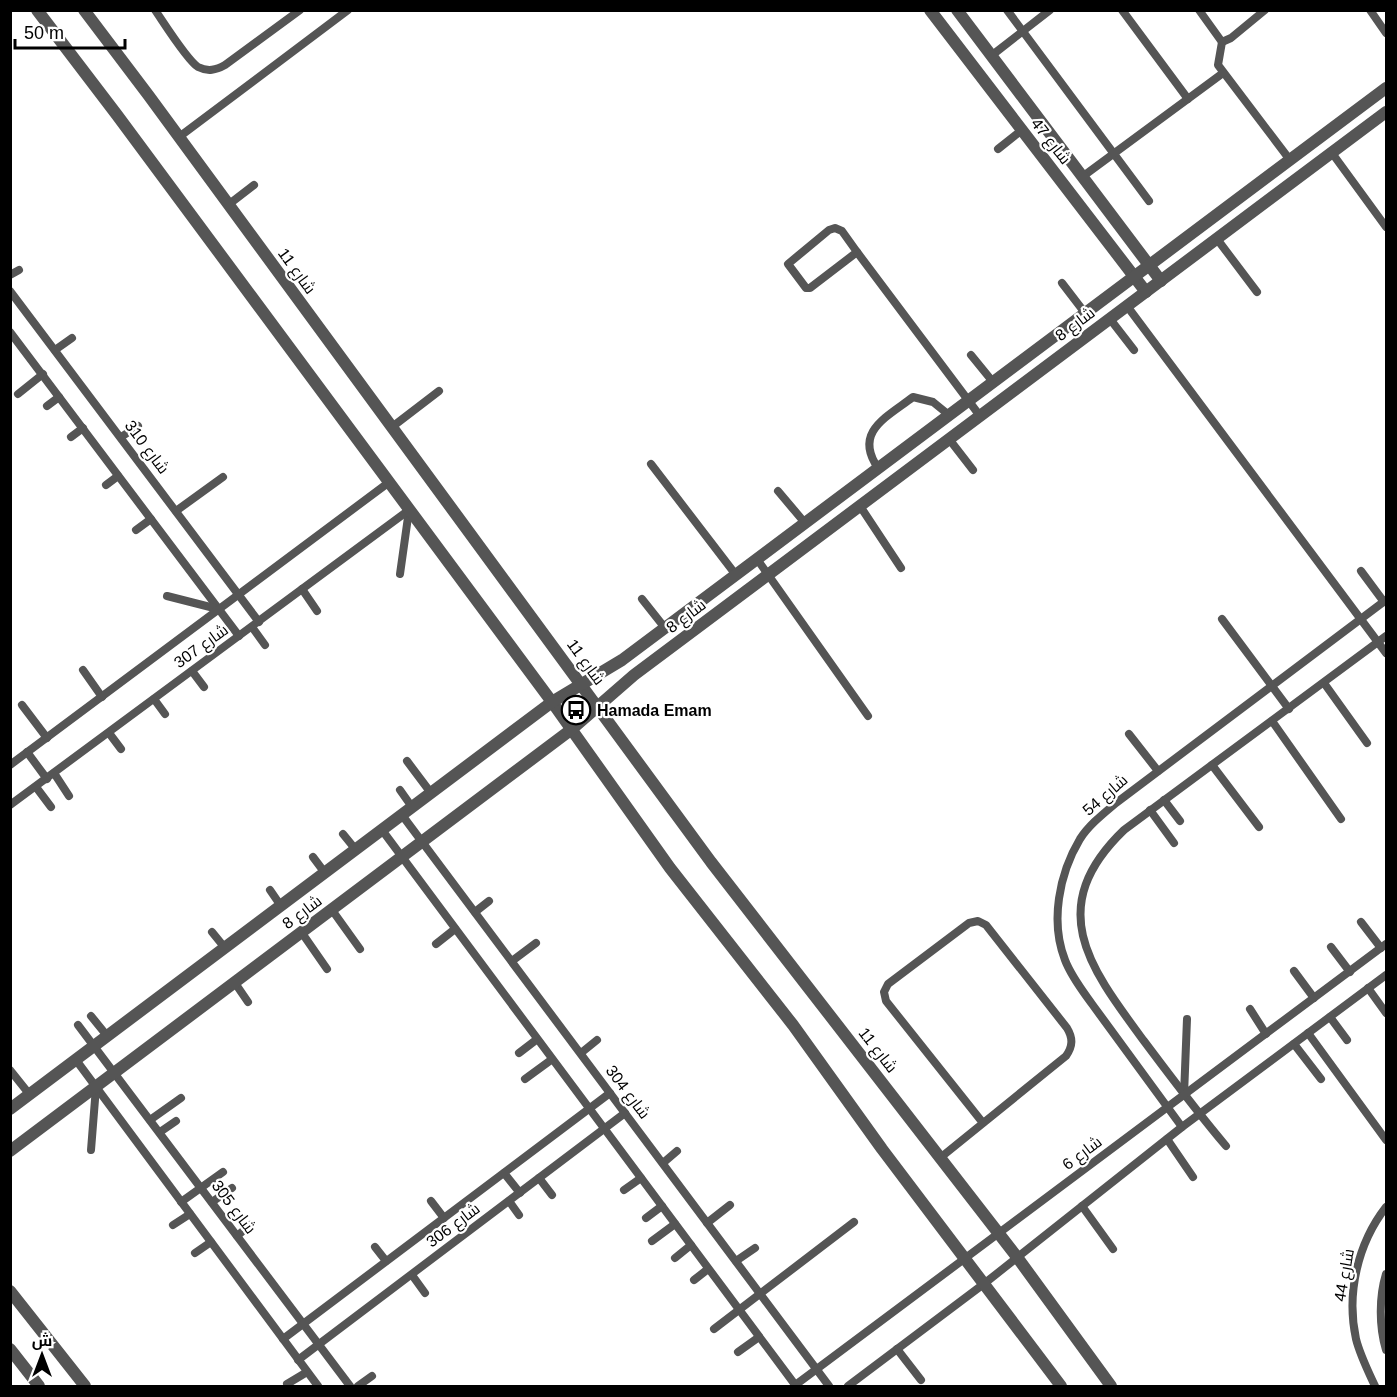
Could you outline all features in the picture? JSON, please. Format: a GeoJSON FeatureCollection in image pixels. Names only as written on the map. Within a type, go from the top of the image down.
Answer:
{"type":"FeatureCollection","features":[{"type":"Feature","properties":{"kind":"street"},"geometry":{"type":"LineString","coordinates":[[37,10],[572,729],[670,868],[793,1025],[882,1149],[1061,1386]]}},
{"type":"Feature","properties":{"kind":"street","name":"شارع 11"},"geometry":{"type":"LineString","coordinates":[[84,10],[711,862],[1017,1257],[1111,1386]]}},
{"type":"Feature","properties":{"kind":"street","name":"شارع 47"},"geometry":{"type":"LineString","coordinates":[[930,10],[1146,292]]}},
{"type":"Feature","properties":{"kind":"street","name":"شارع 47"},"geometry":{"type":"LineString","coordinates":[[957,10],[1161,281]]}},
{"type":"Feature","properties":{"kind":"street","name":"شارع 8"},"geometry":{"type":"LineString","coordinates":[[10,1109],[552,702],[622,660],[1386,88]]}},
{"type":"Feature","properties":{"kind":"street","name":"شارع 8"},"geometry":{"type":"LineString","coordinates":[[10,1151],[572,729],[599,708],[634,675],[1386,112]]}},
{"type":"Feature","properties":{"kind":"street"},"geometry":{"type":"LineString","coordinates":[[10,1291],[85,1386]]}},
{"type":"Feature","properties":{"kind":"street"},"geometry":{"type":"LineString","coordinates":[[10,1349],[39,1386]]}},
{"type":"Feature","properties":{"kind":"lane"},"geometry":{"type":"LineString","coordinates":[[155,10],[193,63],[209,70],[225,65],[300,10]]}},
{"type":"Feature","properties":{"kind":"lane"},"geometry":{"type":"LineString","coordinates":[[179,137],[348,10]]}},
{"type":"Feature","properties":{"kind":"lane"},"geometry":{"type":"LineString","coordinates":[[1007,10],[1149,201]]}},
{"type":"Feature","properties":{"kind":"lane"},"geometry":{"type":"LineString","coordinates":[[991,56],[1050,10]]}},
{"type":"Feature","properties":{"kind":"lane"},"geometry":{"type":"LineString","coordinates":[[1122,10],[1188,99]]}},
{"type":"Feature","properties":{"kind":"lane"},"geometry":{"type":"LineString","coordinates":[[1199,10],[1222,42],[1218,65],[1290,160]]}},
{"type":"Feature","properties":{"kind":"lane"},"geometry":{"type":"LineString","coordinates":[[1222,42],[1231,38],[1265,10]]}},
{"type":"Feature","properties":{"kind":"lane"},"geometry":{"type":"LineString","coordinates":[[1370,10],[1386,33]]}},
{"type":"Feature","properties":{"kind":"lane"},"geometry":{"type":"LineString","coordinates":[[1082,177],[1223,73]]}},
{"type":"Feature","properties":{"kind":"lane"},"geometry":{"type":"LineString","coordinates":[[998,150],[1022,130]]}},
{"type":"Feature","properties":{"kind":"lane"},"geometry":{"type":"LineString","coordinates":[[1332,153],[1386,227]]}},
{"type":"Feature","properties":{"kind":"lane"},"geometry":{"type":"LineString","coordinates":[[228,205],[254,185]]}},
{"type":"Feature","properties":{"kind":"lane"},"geometry":{"type":"LineString","coordinates":[[857,252],[810,288],[803,286],[788,264],[829,230],[835,228],[842,231],[980,416]]}},
{"type":"Feature","properties":{"kind":"lane"},"geometry":{"type":"LineString","coordinates":[[1217,239],[1257,292]]}},
{"type":"Feature","properties":{"kind":"lane"},"geometry":{"type":"LineString","coordinates":[[10,275],[19,270]]}},
{"type":"Feature","properties":{"kind":"lane"},"geometry":{"type":"LineString","coordinates":[[1062,283],[1085,314]]}},
{"type":"Feature","properties":{"kind":"lane","name":"شارع 310"},"geometry":{"type":"LineString","coordinates":[[10,291],[238,595],[265,645]]}},
{"type":"Feature","properties":{"kind":"lane"},"geometry":{"type":"LineString","coordinates":[[1127,306],[1386,653]]}},
{"type":"Feature","properties":{"kind":"lane"},"geometry":{"type":"LineString","coordinates":[[1110,319],[1134,350]]}},
{"type":"Feature","properties":{"kind":"lane"},"geometry":{"type":"LineString","coordinates":[[10,332],[239,636]]}},
{"type":"Feature","properties":{"kind":"lane"},"geometry":{"type":"LineString","coordinates":[[55,350],[72,338]]}},
{"type":"Feature","properties":{"kind":"lane"},"geometry":{"type":"LineString","coordinates":[[971,355],[993,382]]}},
{"type":"Feature","properties":{"kind":"lane"},"geometry":{"type":"LineString","coordinates":[[18,394],[42,374]]}},
{"type":"Feature","properties":{"kind":"lane"},"geometry":{"type":"LineString","coordinates":[[392,428],[439,392]]}},
{"type":"Feature","properties":{"kind":"lane"},"geometry":{"type":"LineString","coordinates":[[47,406],[59,397]]}},
{"type":"Feature","properties":{"kind":"lane"},"geometry":{"type":"LineString","coordinates":[[878,468],[869,450],[872,429],[913,397],[933,402],[949,415]]}},
{"type":"Feature","properties":{"kind":"lane"},"geometry":{"type":"LineString","coordinates":[[121,437],[138,426]]}},
{"type":"Feature","properties":{"kind":"lane"},"geometry":{"type":"LineString","coordinates":[[71,437],[82,428]]}},
{"type":"Feature","properties":{"kind":"lane"},"geometry":{"type":"LineString","coordinates":[[949,439],[973,470]]}},
{"type":"Feature","properties":{"kind":"lane"},"geometry":{"type":"LineString","coordinates":[[651,464],[736,575]]}},
{"type":"Feature","properties":{"kind":"lane"},"geometry":{"type":"LineString","coordinates":[[106,485],[118,476]]}},
{"type":"Feature","properties":{"kind":"lane"},"geometry":{"type":"LineString","coordinates":[[176,511],[223,477]]}},
{"type":"Feature","properties":{"kind":"lane","name":"شارع 307"},"geometry":{"type":"LineString","coordinates":[[10,765],[388,483]]}},
{"type":"Feature","properties":{"kind":"lane"},"geometry":{"type":"LineString","coordinates":[[778,491],[805,523]]}},
{"type":"Feature","properties":{"kind":"lane"},"geometry":{"type":"LineString","coordinates":[[860,506],[902,568]]}},
{"type":"Feature","properties":{"kind":"lane","name":"شارع 307"},"geometry":{"type":"LineString","coordinates":[[10,805],[409,510]]}},
{"type":"Feature","properties":{"kind":"lane"},"geometry":{"type":"LineString","coordinates":[[400,574],[409,510]]}},
{"type":"Feature","properties":{"kind":"lane"},"geometry":{"type":"LineString","coordinates":[[136,530],[151,519]]}},
{"type":"Feature","properties":{"kind":"lane"},"geometry":{"type":"LineString","coordinates":[[757,559],[868,716]]}},
{"type":"Feature","properties":{"kind":"lane"},"geometry":{"type":"LineString","coordinates":[[1360,571],[1385,601]]}},
{"type":"Feature","properties":{"kind":"lane"},"geometry":{"type":"LineString","coordinates":[[302,590],[317,611]]}},
{"type":"Feature","properties":{"kind":"lane"},"geometry":{"type":"LineString","coordinates":[[167,596],[219,609]]}},
{"type":"Feature","properties":{"kind":"lane"},"geometry":{"type":"LineString","coordinates":[[642,599],[665,628]]}},
{"type":"Feature","properties":{"kind":"lane","name":"شارع 54"},"geometry":{"type":"LineString","coordinates":[[1182,1127],[1077,983],[1065,960],[1059,935],[1061,887],[1068,863],[1081,838],[1096,821],[1158,771],[1385,601]]}},
{"type":"Feature","properties":{"kind":"lane"},"geometry":{"type":"LineString","coordinates":[[1222,619],[1289,709]]}},
{"type":"Feature","properties":{"kind":"lane"},"geometry":{"type":"LineString","coordinates":[[1226,1146],[1184,1095],[1097,975],[1088,956],[1082,933],[1081,911],[1084,886],[1094,864],[1108,846],[1150,810],[1386,636]]}},
{"type":"Feature","properties":{"kind":"lane"},"geometry":{"type":"LineString","coordinates":[[83,670],[102,697]]}},
{"type":"Feature","properties":{"kind":"lane"},"geometry":{"type":"LineString","coordinates":[[192,671],[204,687]]}},
{"type":"Feature","properties":{"kind":"lane"},"geometry":{"type":"LineString","coordinates":[[1324,683],[1367,743]]}},
{"type":"Feature","properties":{"kind":"lane"},"geometry":{"type":"LineString","coordinates":[[154,699],[165,714]]}},
{"type":"Feature","properties":{"kind":"lane"},"geometry":{"type":"LineString","coordinates":[[22,705],[47,738]]}},
{"type":"Feature","properties":{"kind":"lane"},"geometry":{"type":"LineString","coordinates":[[1272,721],[1341,819]]}},
{"type":"Feature","properties":{"kind":"lane"},"geometry":{"type":"LineString","coordinates":[[109,733],[121,749]]}},
{"type":"Feature","properties":{"kind":"lane"},"geometry":{"type":"LineString","coordinates":[[1129,734],[1158,771]]}},
{"type":"Feature","properties":{"kind":"lane"},"geometry":{"type":"LineString","coordinates":[[27,752],[69,796]]}},
{"type":"Feature","properties":{"kind":"lane"},"geometry":{"type":"LineString","coordinates":[[407,761],[431,793]]}},
{"type":"Feature","properties":{"kind":"lane"},"geometry":{"type":"LineString","coordinates":[[1212,765],[1259,827]]}},
{"type":"Feature","properties":{"kind":"lane"},"geometry":{"type":"LineString","coordinates":[[36,786],[51,807]]}},
{"type":"Feature","properties":{"kind":"lane","name":"شارع 304"},"geometry":{"type":"LineString","coordinates":[[400,790],[407,811],[423,842],[829,1386]]}},
{"type":"Feature","properties":{"kind":"lane"},"geometry":{"type":"LineString","coordinates":[[1164,800],[1180,821]]}},
{"type":"Feature","properties":{"kind":"lane"},"geometry":{"type":"LineString","coordinates":[[1150,810],[1174,843]]}},
{"type":"Feature","properties":{"kind":"lane"},"geometry":{"type":"LineString","coordinates":[[382,830],[795,1386]]}},
{"type":"Feature","properties":{"kind":"lane"},"geometry":{"type":"LineString","coordinates":[[343,834],[356,850]]}},
{"type":"Feature","properties":{"kind":"lane"},"geometry":{"type":"LineString","coordinates":[[314,857],[325,873]]}},
{"type":"Feature","properties":{"kind":"lane"},"geometry":{"type":"LineString","coordinates":[[270,890],[281,906]]}},
{"type":"Feature","properties":{"kind":"lane"},"geometry":{"type":"LineString","coordinates":[[475,912],[489,901]]}},
{"type":"Feature","properties":{"kind":"lane"},"geometry":{"type":"LineString","coordinates":[[332,910],[360,949]]}},
{"type":"Feature","properties":{"kind":"lane"},"geometry":{"type":"LineString","coordinates":[[940,1158],[1066,1056],[1072,1045],[1072,1039],[1066,1028],[986,925],[973,921],[888,984],[884,992],[886,1001],[983,1123]]}},
{"type":"Feature","properties":{"kind":"lane"},"geometry":{"type":"LineString","coordinates":[[1361,922],[1384,946]]}},
{"type":"Feature","properties":{"kind":"lane"},"geometry":{"type":"LineString","coordinates":[[436,944],[455,929]]}},
{"type":"Feature","properties":{"kind":"lane"},"geometry":{"type":"LineString","coordinates":[[212,932],[225,948]]}},
{"type":"Feature","properties":{"kind":"lane"},"geometry":{"type":"LineString","coordinates":[[302,933],[327,969]]}},
{"type":"Feature","properties":{"kind":"lane"},"geometry":{"type":"LineString","coordinates":[[512,961],[536,942]]}},
{"type":"Feature","properties":{"kind":"lane","name":"شارع 6"},"geometry":{"type":"LineString","coordinates":[[795,1386],[1384,946]]}},
{"type":"Feature","properties":{"kind":"lane"},"geometry":{"type":"LineString","coordinates":[[1331,947],[1350,972]]}},
{"type":"Feature","properties":{"kind":"lane"},"geometry":{"type":"LineString","coordinates":[[1294,971],[1314,998]]}},
{"type":"Feature","properties":{"kind":"lane"},"geometry":{"type":"LineString","coordinates":[[848,1386],[985,1283],[1199,1114],[1386,975]]}},
{"type":"Feature","properties":{"kind":"lane"},"geometry":{"type":"LineString","coordinates":[[235,983],[248,1002]]}},
{"type":"Feature","properties":{"kind":"lane"},"geometry":{"type":"LineString","coordinates":[[1368,988],[1386,1013]]}},
{"type":"Feature","properties":{"kind":"lane"},"geometry":{"type":"LineString","coordinates":[[1250,1009],[1266,1034]]}},
{"type":"Feature","properties":{"kind":"lane"},"geometry":{"type":"LineString","coordinates":[[91,1016],[108,1036]]}},
{"type":"Feature","properties":{"kind":"lane"},"geometry":{"type":"LineString","coordinates":[[1330,1017],[1347,1040]]}},
{"type":"Feature","properties":{"kind":"lane"},"geometry":{"type":"LineString","coordinates":[[1184,1095],[1186,1019]]}},
{"type":"Feature","properties":{"kind":"lane","name":"شارع 305"},"geometry":{"type":"LineString","coordinates":[[78,1025],[350,1386]]}},
{"type":"Feature","properties":{"kind":"lane"},"geometry":{"type":"LineString","coordinates":[[1308,1033],[1386,1140]]}},
{"type":"Feature","properties":{"kind":"lane"},"geometry":{"type":"LineString","coordinates":[[519,1053],[536,1040]]}},
{"type":"Feature","properties":{"kind":"lane"},"geometry":{"type":"LineString","coordinates":[[580,1053],[597,1040]]}},
{"type":"Feature","properties":{"kind":"lane"},"geometry":{"type":"LineString","coordinates":[[1294,1044],[1321,1079]]}},
{"type":"Feature","properties":{"kind":"lane"},"geometry":{"type":"LineString","coordinates":[[76,1060],[318,1386]]}},
{"type":"Feature","properties":{"kind":"lane"},"geometry":{"type":"LineString","coordinates":[[525,1078],[551,1060]]}},
{"type":"Feature","properties":{"kind":"lane"},"geometry":{"type":"LineString","coordinates":[[10,1070],[30,1095]]}},
{"type":"Feature","properties":{"kind":"lane"},"geometry":{"type":"LineString","coordinates":[[91,1150],[96,1087]]}},
{"type":"Feature","properties":{"kind":"lane","name":"شارع 306"},"geometry":{"type":"LineString","coordinates":[[283,1339],[610,1093]]}},
{"type":"Feature","properties":{"kind":"lane"},"geometry":{"type":"LineString","coordinates":[[150,1120],[181,1098]]}},
{"type":"Feature","properties":{"kind":"lane","name":"شارع 306"},"geometry":{"type":"LineString","coordinates":[[298,1360],[625,1113]]}},
{"type":"Feature","properties":{"kind":"lane"},"geometry":{"type":"LineString","coordinates":[[160,1132],[176,1121]]}},
{"type":"Feature","properties":{"kind":"lane"},"geometry":{"type":"LineString","coordinates":[[1167,1139],[1193,1178]]}},
{"type":"Feature","properties":{"kind":"lane"},"geometry":{"type":"LineString","coordinates":[[663,1163],[677,1151]]}},
{"type":"Feature","properties":{"kind":"lane"},"geometry":{"type":"LineString","coordinates":[[180,1202],[223,1172]]}},
{"type":"Feature","properties":{"kind":"lane"},"geometry":{"type":"LineString","coordinates":[[504,1173],[520,1192]]}},
{"type":"Feature","properties":{"kind":"lane"},"geometry":{"type":"LineString","coordinates":[[539,1178],[552,1195]]}},
{"type":"Feature","properties":{"kind":"lane"},"geometry":{"type":"LineString","coordinates":[[624,1190],[641,1178]]}},
{"type":"Feature","properties":{"kind":"lane"},"geometry":{"type":"LineString","coordinates":[[212,1202],[231,1188]]}},
{"type":"Feature","properties":{"kind":"lane"},"geometry":{"type":"LineString","coordinates":[[431,1201],[444,1218]]}},
{"type":"Feature","properties":{"kind":"lane"},"geometry":{"type":"LineString","coordinates":[[509,1202],[519,1215]]}},
{"type":"Feature","properties":{"kind":"lane"},"geometry":{"type":"LineString","coordinates":[[707,1223],[730,1205]]}},
{"type":"Feature","properties":{"kind":"lane"},"geometry":{"type":"LineString","coordinates":[[646,1218],[662,1206]]}},
{"type":"Feature","properties":{"kind":"lane"},"geometry":{"type":"LineString","coordinates":[[1082,1206],[1113,1249]]}},
{"type":"Feature","properties":{"kind":"lane","name":"شارع 44"},"geometry":{"type":"LineString","coordinates":[[1375,1386],[1356,1340],[1353,1291],[1357,1266],[1365,1243],[1376,1220],[1386,1207]]}},
{"type":"Feature","properties":{"kind":"lane"},"geometry":{"type":"LineString","coordinates":[[173,1225],[190,1214]]}},
{"type":"Feature","properties":{"kind":"lane"},"geometry":{"type":"LineString","coordinates":[[714,1329],[854,1222]]}},
{"type":"Feature","properties":{"kind":"lane"},"geometry":{"type":"LineString","coordinates":[[652,1241],[675,1224]]}},
{"type":"Feature","properties":{"kind":"lane"},"geometry":{"type":"LineString","coordinates":[[237,1236],[250,1225]]}},
{"type":"Feature","properties":{"kind":"lane"},"geometry":{"type":"LineString","coordinates":[[195,1254],[211,1242]]}},
{"type":"Feature","properties":{"kind":"lane"},"geometry":{"type":"LineString","coordinates":[[675,1258],[691,1245]]}},
{"type":"Feature","properties":{"kind":"lane"},"geometry":{"type":"LineString","coordinates":[[375,1247],[386,1261]]}},
{"type":"Feature","properties":{"kind":"lane"},"geometry":{"type":"LineString","coordinates":[[736,1261],[755,1248]]}},
{"type":"Feature","properties":{"kind":"lane"},"geometry":{"type":"LineString","coordinates":[[694,1280],[708,1269]]}},
{"type":"Feature","properties":{"kind":"lane"},"geometry":{"type":"LineString","coordinates":[[1386,1274],[1382,1323],[1386,1350]]}},
{"type":"Feature","properties":{"kind":"lane"},"geometry":{"type":"LineString","coordinates":[[412,1275],[425,1293]]}},
{"type":"Feature","properties":{"kind":"lane"},"geometry":{"type":"LineString","coordinates":[[738,1352],[759,1337]]}},
{"type":"Feature","properties":{"kind":"lane"},"geometry":{"type":"LineString","coordinates":[[897,1349],[921,1380]]}},
{"type":"Feature","properties":{"kind":"lane"},"geometry":{"type":"LineString","coordinates":[[287,1384],[307,1372]]}},
{"type":"Feature","properties":{"kind":"lane"},"geometry":{"type":"LineString","coordinates":[[358,1386],[372,1376]]}},
{"type":"Feature","properties":{"kind":"place","name":"Hamada Emam"},"geometry":{"type":"Point","coordinates":[576,710]}}]}
